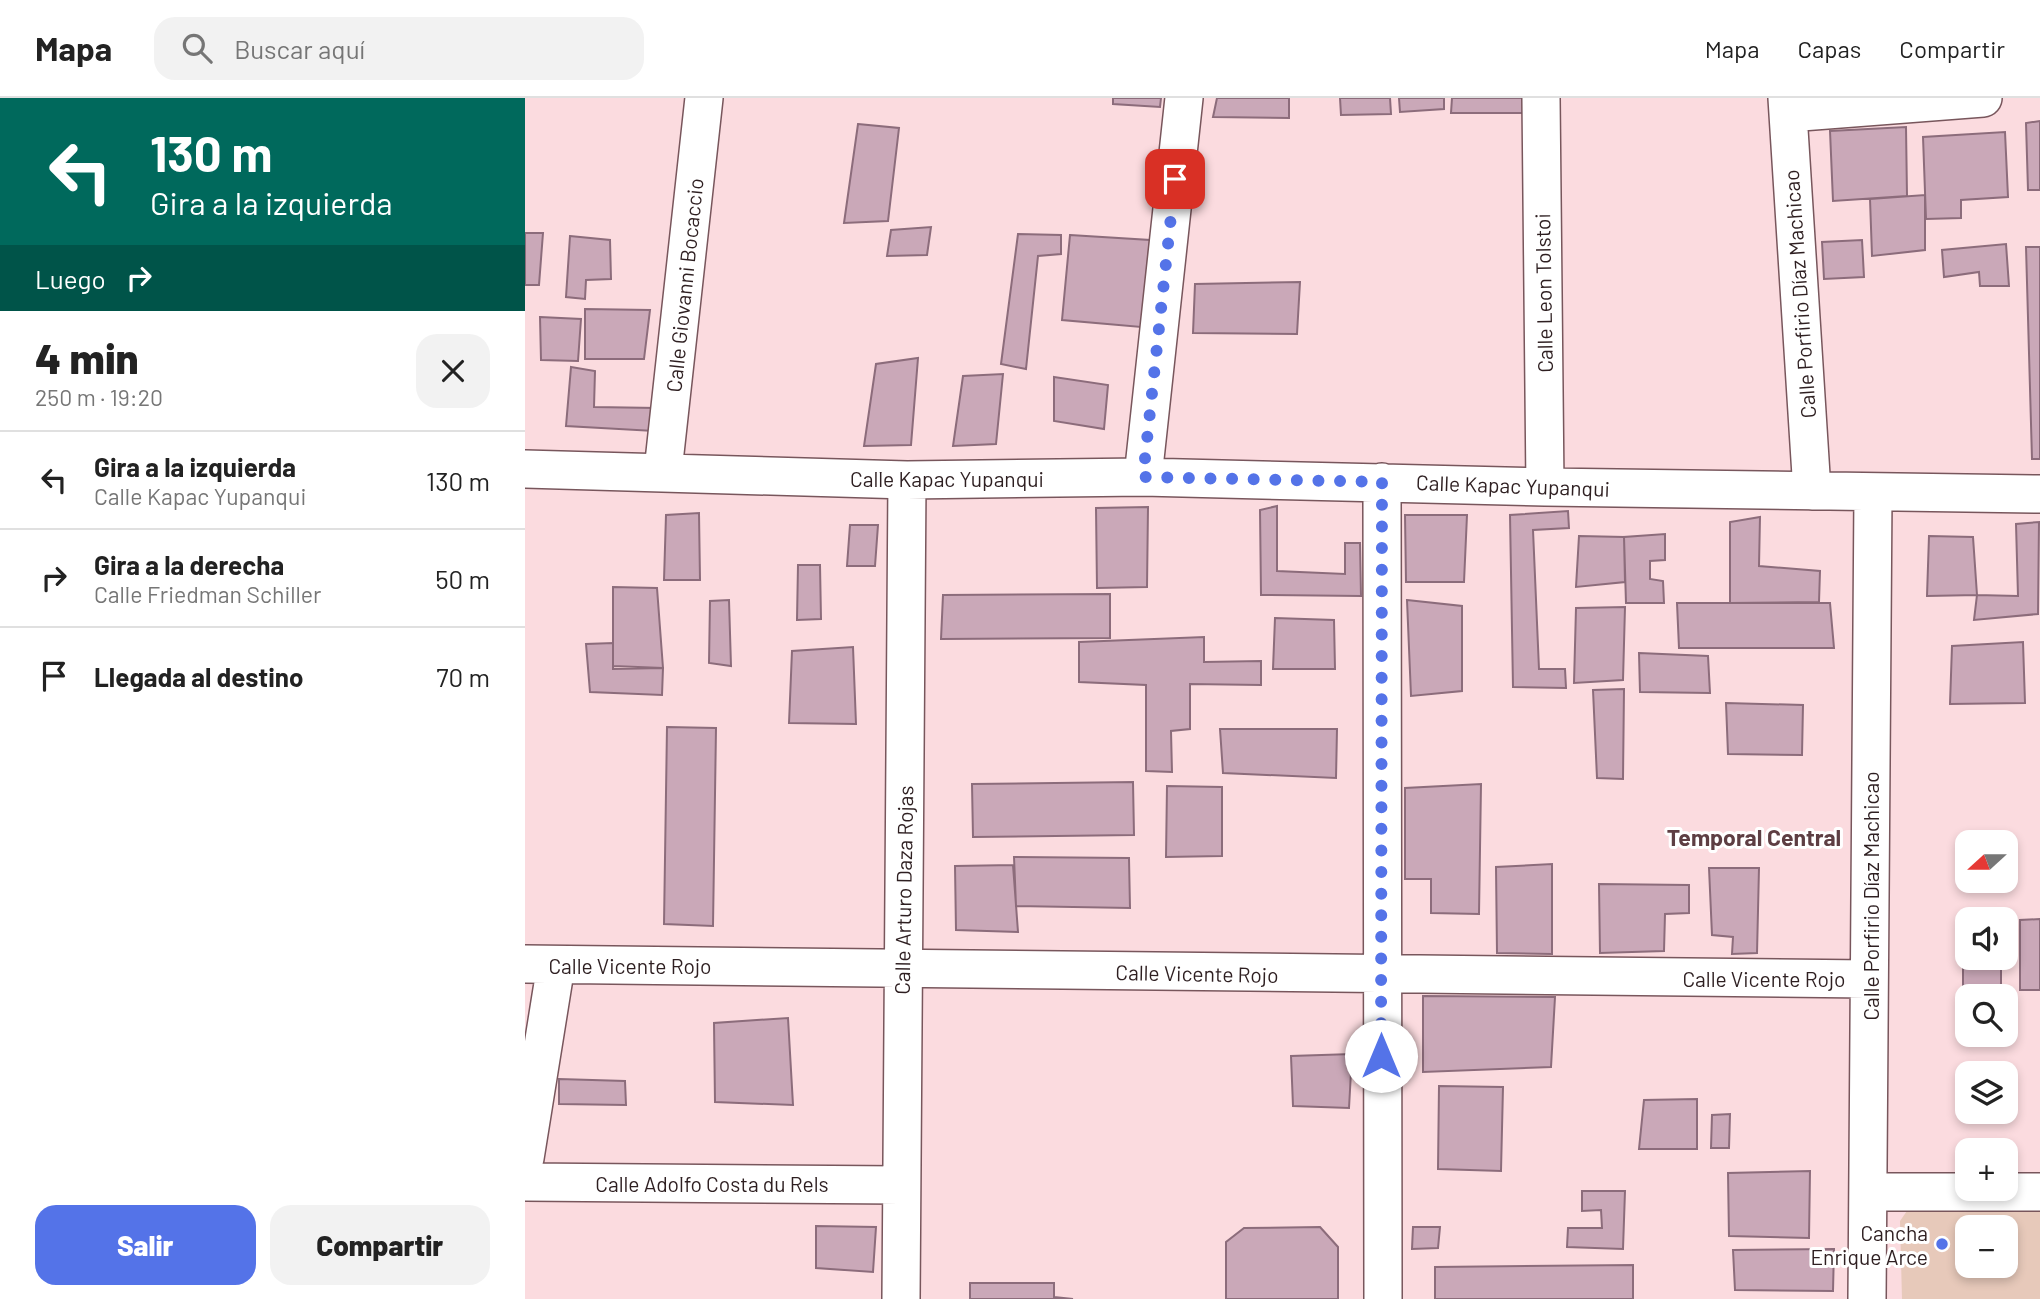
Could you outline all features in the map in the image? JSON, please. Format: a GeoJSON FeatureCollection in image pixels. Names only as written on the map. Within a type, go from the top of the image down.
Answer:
{"type":"FeatureCollection","features":[{"type":"Feature","properties":{"kind":"street","name":"Calle Giovanni Bocaccio"},"geometry":{"type":"LineString","coordinates":[[663,471],[704,98]]}},
{"type":"Feature","properties":{"kind":"street"},"geometry":{"type":"LineString","coordinates":[[1143,477],[1184,98]]}},
{"type":"Feature","properties":{"kind":"street","name":"Calle Leon Tolstoi"},"geometry":{"type":"LineString","coordinates":[[1541,98],[1545,487]]}},
{"type":"Feature","properties":{"kind":"street"},"geometry":{"type":"LineString","coordinates":[[1788,106],[1983,98]]}},
{"type":"Feature","properties":{"kind":"street","name":"Calle Porfirio Díaz Machicao"},"geometry":{"type":"LineString","coordinates":[[1788,106],[1812,491]]}},
{"type":"Feature","properties":{"kind":"street","name":"Calle Kapac Yupanqui"},"geometry":{"type":"LineString","coordinates":[[525,470],[663,471],[907,480],[1143,477],[1873,494],[2040,495]]}},
{"type":"Feature","properties":{"kind":"street","name":"Calle Arturo Daza Rojas"},"geometry":{"type":"LineString","coordinates":[[901,1299],[899,1185],[907,480]]}},
{"type":"Feature","properties":{"kind":"street"},"geometry":{"type":"LineString","coordinates":[[1382,482],[1383,1299]]}},
{"type":"Feature","properties":{"kind":"street","name":"Calle Porfirio Díaz Machicao"},"geometry":{"type":"LineString","coordinates":[[1867,1299],[1873,494]]}},
{"type":"Feature","properties":{"kind":"street"},"geometry":{"type":"LineString","coordinates":[[525,1158],[541,965]]}},
{"type":"Feature","properties":{"kind":"street","name":"Calle Vicente Rojo"},"geometry":{"type":"LineString","coordinates":[[541,965],[1381,976],[1870,979]]}},
{"type":"Feature","properties":{"kind":"street","name":"Calle Adolfo Costa du Rels"},"geometry":{"type":"LineString","coordinates":[[525,1182],[899,1185]]}},
{"type":"Feature","properties":{"kind":"street"},"geometry":{"type":"LineString","coordinates":[[1868,1192],[2040,1192]]}},
{"type":"Feature","properties":{"kind":"shaded area","name":"Cancha Enrique Arce"},"geometry":{"type":"Polygon","coordinates":[[[2040,1205],[2040,1299],[1902,1299],[1900,1221],[1909,1208],[2040,1205]]]}},
{"type":"Feature","properties":{"kind":"building"},"geometry":{"type":"Polygon","coordinates":[[[1113,98],[1161,98],[1160,107],[1113,104],[1113,98]]]}},
{"type":"Feature","properties":{"kind":"building"},"geometry":{"type":"Polygon","coordinates":[[[1217,98],[1289,98],[1289,118],[1213,117],[1217,98]]]}},
{"type":"Feature","properties":{"kind":"building"},"geometry":{"type":"Polygon","coordinates":[[[1340,98],[1390,98],[1391,114],[1341,115],[1340,98]]]}},
{"type":"Feature","properties":{"kind":"building"},"geometry":{"type":"Polygon","coordinates":[[[1399,98],[1444,98],[1444,109],[1400,112],[1399,98]]]}},
{"type":"Feature","properties":{"kind":"building"},"geometry":{"type":"Polygon","coordinates":[[[1452,98],[1523,98],[1523,113],[1451,113],[1452,98]]]}},
{"type":"Feature","properties":{"kind":"building"},"geometry":{"type":"Polygon","coordinates":[[[2040,121],[2040,190],[2028,190],[2026,123],[2040,121]]]}},
{"type":"Feature","properties":{"kind":"building"},"geometry":{"type":"Polygon","coordinates":[[[858,124],[899,128],[888,221],[844,223],[858,124]]]}},
{"type":"Feature","properties":{"kind":"building"},"geometry":{"type":"Polygon","coordinates":[[[1906,127],[1907,196],[1833,201],[1830,131],[1906,127]]]}},
{"type":"Feature","properties":{"kind":"building"},"geometry":{"type":"Polygon","coordinates":[[[2005,132],[2008,197],[1961,200],[1961,218],[1926,219],[1923,137],[2005,132]]]}},
{"type":"Feature","properties":{"kind":"building"},"geometry":{"type":"Polygon","coordinates":[[[1925,195],[1925,250],[1872,256],[1870,199],[1925,195]]]}},
{"type":"Feature","properties":{"kind":"building"},"geometry":{"type":"Polygon","coordinates":[[[931,227],[927,255],[887,256],[891,230],[931,227]]]}},
{"type":"Feature","properties":{"kind":"building"},"geometry":{"type":"Polygon","coordinates":[[[525,233],[543,233],[539,285],[525,285],[525,233]]]}},
{"type":"Feature","properties":{"kind":"building"},"geometry":{"type":"Polygon","coordinates":[[[1018,234],[1061,235],[1061,254],[1038,256],[1026,369],[1001,364],[1018,234]]]}},
{"type":"Feature","properties":{"kind":"building"},"geometry":{"type":"Polygon","coordinates":[[[1070,235],[1150,240],[1141,327],[1062,320],[1070,235]]]}},
{"type":"Feature","properties":{"kind":"building"},"geometry":{"type":"Polygon","coordinates":[[[570,236],[610,240],[611,279],[586,280],[585,299],[566,297],[570,236]]]}},
{"type":"Feature","properties":{"kind":"building"},"geometry":{"type":"Polygon","coordinates":[[[1862,240],[1864,277],[1824,279],[1822,242],[1862,240]]]}},
{"type":"Feature","properties":{"kind":"building"},"geometry":{"type":"Polygon","coordinates":[[[2006,244],[2009,286],[1980,286],[1979,272],[1944,277],[1942,250],[2006,244]]]}},
{"type":"Feature","properties":{"kind":"building"},"geometry":{"type":"Polygon","coordinates":[[[2026,247],[2040,247],[2040,459],[2032,459],[2026,247]]]}},
{"type":"Feature","properties":{"kind":"building"},"geometry":{"type":"Polygon","coordinates":[[[1300,282],[1297,334],[1193,333],[1195,284],[1300,282]]]}},
{"type":"Feature","properties":{"kind":"building"},"geometry":{"type":"Polygon","coordinates":[[[585,309],[650,310],[644,359],[585,359],[585,309]]]}},
{"type":"Feature","properties":{"kind":"building"},"geometry":{"type":"Polygon","coordinates":[[[540,317],[581,319],[578,361],[541,360],[540,317]]]}},
{"type":"Feature","properties":{"kind":"building"},"geometry":{"type":"Polygon","coordinates":[[[918,358],[911,445],[864,446],[876,364],[918,358]]]}},
{"type":"Feature","properties":{"kind":"building"},"geometry":{"type":"Polygon","coordinates":[[[571,367],[595,371],[594,407],[657,408],[654,431],[566,426],[571,367]]]}},
{"type":"Feature","properties":{"kind":"building"},"geometry":{"type":"Polygon","coordinates":[[[1003,374],[996,444],[953,446],[963,376],[1003,374]]]}},
{"type":"Feature","properties":{"kind":"building"},"geometry":{"type":"Polygon","coordinates":[[[1054,377],[1108,385],[1104,429],[1054,421],[1054,377]]]}},
{"type":"Feature","properties":{"kind":"building"},"geometry":{"type":"Polygon","coordinates":[[[1277,506],[1277,571],[1345,574],[1345,543],[1360,543],[1361,596],[1261,595],[1260,510],[1277,506]]]}},
{"type":"Feature","properties":{"kind":"building"},"geometry":{"type":"Polygon","coordinates":[[[1148,507],[1147,587],[1097,588],[1096,508],[1148,507]]]}},
{"type":"Feature","properties":{"kind":"building"},"geometry":{"type":"Polygon","coordinates":[[[1568,511],[1569,528],[1533,530],[1539,669],[1565,669],[1566,688],[1513,687],[1510,515],[1568,511]]]}},
{"type":"Feature","properties":{"kind":"building"},"geometry":{"type":"Polygon","coordinates":[[[699,513],[700,580],[664,580],[666,515],[699,513]]]}},
{"type":"Feature","properties":{"kind":"building"},"geometry":{"type":"Polygon","coordinates":[[[1405,515],[1467,515],[1464,582],[1406,582],[1405,515]]]}},
{"type":"Feature","properties":{"kind":"building"},"geometry":{"type":"Polygon","coordinates":[[[1760,517],[1759,566],[1820,571],[1819,602],[1730,603],[1730,522],[1760,517]]]}},
{"type":"Feature","properties":{"kind":"building"},"geometry":{"type":"Polygon","coordinates":[[[2039,522],[2038,614],[1974,620],[1977,595],[2018,596],[2016,524],[2039,522]]]}},
{"type":"Feature","properties":{"kind":"building"},"geometry":{"type":"Polygon","coordinates":[[[850,525],[878,525],[875,566],[847,566],[850,525]]]}},
{"type":"Feature","properties":{"kind":"building"},"geometry":{"type":"Polygon","coordinates":[[[1665,534],[1665,560],[1650,561],[1650,579],[1663,581],[1664,603],[1626,603],[1624,537],[1665,534]]]}},
{"type":"Feature","properties":{"kind":"building"},"geometry":{"type":"Polygon","coordinates":[[[1579,536],[1624,537],[1625,582],[1576,587],[1579,536]]]}},
{"type":"Feature","properties":{"kind":"building"},"geometry":{"type":"Polygon","coordinates":[[[1929,536],[1973,537],[1977,595],[1927,596],[1929,536]]]}},
{"type":"Feature","properties":{"kind":"building"},"geometry":{"type":"Polygon","coordinates":[[[798,565],[820,565],[821,619],[797,620],[798,565]]]}},
{"type":"Feature","properties":{"kind":"building"},"geometry":{"type":"Polygon","coordinates":[[[613,587],[657,588],[663,668],[613,666],[613,587]]]}},
{"type":"Feature","properties":{"kind":"building"},"geometry":{"type":"Polygon","coordinates":[[[1110,594],[1110,638],[941,639],[943,595],[1110,594]]]}},
{"type":"Feature","properties":{"kind":"building"},"geometry":{"type":"Polygon","coordinates":[[[729,600],[731,666],[709,663],[710,601],[729,600]]]}},
{"type":"Feature","properties":{"kind":"building"},"geometry":{"type":"Polygon","coordinates":[[[1407,600],[1462,606],[1462,691],[1411,696],[1407,600]]]}},
{"type":"Feature","properties":{"kind":"building"},"geometry":{"type":"Polygon","coordinates":[[[1677,603],[1830,603],[1834,648],[1679,648],[1677,603]]]}},
{"type":"Feature","properties":{"kind":"building"},"geometry":{"type":"Polygon","coordinates":[[[1625,607],[1623,680],[1574,683],[1576,608],[1625,607]]]}},
{"type":"Feature","properties":{"kind":"building"},"geometry":{"type":"Polygon","coordinates":[[[1275,618],[1334,620],[1335,669],[1273,669],[1275,618]]]}},
{"type":"Feature","properties":{"kind":"building"},"geometry":{"type":"Polygon","coordinates":[[[1204,637],[1204,662],[1261,661],[1261,685],[1190,684],[1190,729],[1171,731],[1172,772],[1146,771],[1146,685],[1079,682],[1079,642],[1204,637]]]}},
{"type":"Feature","properties":{"kind":"building"},"geometry":{"type":"Polygon","coordinates":[[[2023,642],[2025,703],[1950,704],[1952,646],[2023,642]]]}},
{"type":"Feature","properties":{"kind":"building"},"geometry":{"type":"Polygon","coordinates":[[[613,643],[613,669],[663,668],[662,695],[590,692],[586,644],[613,643]]]}},
{"type":"Feature","properties":{"kind":"building"},"geometry":{"type":"Polygon","coordinates":[[[853,647],[856,724],[789,723],[792,651],[853,647]]]}},
{"type":"Feature","properties":{"kind":"building"},"geometry":{"type":"Polygon","coordinates":[[[1639,653],[1708,656],[1710,693],[1640,692],[1639,653]]]}},
{"type":"Feature","properties":{"kind":"building"},"geometry":{"type":"Polygon","coordinates":[[[1624,689],[1623,779],[1597,778],[1593,690],[1624,689]]]}},
{"type":"Feature","properties":{"kind":"building"},"geometry":{"type":"Polygon","coordinates":[[[1726,703],[1803,705],[1802,755],[1728,754],[1726,703]]]}},
{"type":"Feature","properties":{"kind":"building"},"geometry":{"type":"Polygon","coordinates":[[[667,727],[716,728],[713,926],[664,924],[667,727]]]}},
{"type":"Feature","properties":{"kind":"building"},"geometry":{"type":"Polygon","coordinates":[[[1220,729],[1337,729],[1336,778],[1223,773],[1220,729]]]}},
{"type":"Feature","properties":{"kind":"building"},"geometry":{"type":"Polygon","coordinates":[[[1133,782],[1134,835],[973,837],[972,784],[1133,782]]]}},
{"type":"Feature","properties":{"kind":"building"},"geometry":{"type":"Polygon","coordinates":[[[1481,784],[1479,914],[1431,913],[1431,879],[1405,879],[1405,788],[1481,784]]]}},
{"type":"Feature","properties":{"kind":"building"},"geometry":{"type":"Polygon","coordinates":[[[1167,786],[1222,787],[1222,856],[1166,857],[1167,786]]]}},
{"type":"Feature","properties":{"kind":"building"},"geometry":{"type":"Polygon","coordinates":[[[1014,857],[1129,858],[1130,908],[1016,906],[1014,857]]]}},
{"type":"Feature","properties":{"kind":"building"},"geometry":{"type":"Polygon","coordinates":[[[1552,864],[1552,954],[1497,953],[1496,867],[1552,864]]]}},
{"type":"Feature","properties":{"kind":"building"},"geometry":{"type":"Polygon","coordinates":[[[1013,865],[1018,932],[956,930],[955,866],[1013,865]]]}},
{"type":"Feature","properties":{"kind":"building"},"geometry":{"type":"Polygon","coordinates":[[[1709,868],[1759,868],[1757,953],[1732,954],[1733,937],[1712,935],[1709,868]]]}},
{"type":"Feature","properties":{"kind":"building"},"geometry":{"type":"Polygon","coordinates":[[[1599,884],[1689,885],[1689,913],[1665,914],[1664,951],[1600,953],[1599,884]]]}},
{"type":"Feature","properties":{"kind":"building"},"geometry":{"type":"Polygon","coordinates":[[[2040,919],[2040,990],[2020,990],[2020,920],[2040,919]]]}},
{"type":"Feature","properties":{"kind":"building"},"geometry":{"type":"Polygon","coordinates":[[[1963,970],[2001,970],[2001,984],[1963,984],[1963,970]]]}},
{"type":"Feature","properties":{"kind":"building"},"geometry":{"type":"Polygon","coordinates":[[[1423,996],[1555,997],[1551,1067],[1423,1072],[1423,996]]]}},
{"type":"Feature","properties":{"kind":"building"},"geometry":{"type":"Polygon","coordinates":[[[788,1018],[793,1105],[715,1102],[714,1023],[788,1018]]]}},
{"type":"Feature","properties":{"kind":"building"},"geometry":{"type":"Polygon","coordinates":[[[1352,1054],[1349,1108],[1293,1106],[1291,1056],[1352,1054]]]}},
{"type":"Feature","properties":{"kind":"building"},"geometry":{"type":"Polygon","coordinates":[[[559,1079],[625,1081],[626,1105],[559,1104],[559,1079]]]}},
{"type":"Feature","properties":{"kind":"building"},"geometry":{"type":"Polygon","coordinates":[[[1439,1086],[1503,1087],[1501,1171],[1438,1169],[1439,1086]]]}},
{"type":"Feature","properties":{"kind":"building"},"geometry":{"type":"Polygon","coordinates":[[[1697,1099],[1697,1149],[1639,1149],[1644,1100],[1697,1099]]]}},
{"type":"Feature","properties":{"kind":"building"},"geometry":{"type":"Polygon","coordinates":[[[1730,1114],[1729,1148],[1711,1148],[1712,1115],[1730,1114]]]}},
{"type":"Feature","properties":{"kind":"building"},"geometry":{"type":"Polygon","coordinates":[[[1810,1171],[1809,1238],[1729,1236],[1728,1173],[1810,1171]]]}},
{"type":"Feature","properties":{"kind":"building"},"geometry":{"type":"Polygon","coordinates":[[[1582,1191],[1625,1191],[1623,1249],[1567,1247],[1568,1228],[1602,1228],[1601,1210],[1582,1211],[1582,1191]]]}},
{"type":"Feature","properties":{"kind":"building"},"geometry":{"type":"Polygon","coordinates":[[[816,1226],[876,1227],[873,1272],[816,1268],[816,1226]]]}},
{"type":"Feature","properties":{"kind":"building"},"geometry":{"type":"Polygon","coordinates":[[[1320,1227],[1338,1247],[1338,1299],[1226,1299],[1226,1242],[1244,1228],[1320,1227]]]}},
{"type":"Feature","properties":{"kind":"building"},"geometry":{"type":"Polygon","coordinates":[[[1413,1227],[1440,1227],[1438,1248],[1412,1249],[1413,1227]]]}},
{"type":"Feature","properties":{"kind":"building"},"geometry":{"type":"Polygon","coordinates":[[[1834,1249],[1833,1291],[1735,1290],[1733,1250],[1834,1249]]]}},
{"type":"Feature","properties":{"kind":"building"},"geometry":{"type":"Polygon","coordinates":[[[1633,1265],[1633,1299],[1435,1299],[1435,1267],[1633,1265]]]}},
{"type":"Feature","properties":{"kind":"building"},"geometry":{"type":"Polygon","coordinates":[[[970,1283],[1054,1283],[1054,1297],[1073,1299],[970,1299],[970,1283]]]}},
{"type":"Feature","properties":{"kind":"place","name":"Cancha Enrique Arce"},"geometry":{"type":"Point","coordinates":[1942,1244]}},
{"type":"Feature","properties":{"kind":"district","name":"Temporal Central"},"geometry":{"type":"Point","coordinates":[1754,837]}},
{"type":"Feature","properties":{"kind":"route"},"geometry":{"type":"LineString","coordinates":[[1175,179],[1143,477],[1382,482],[1381,1056]]}}]}
